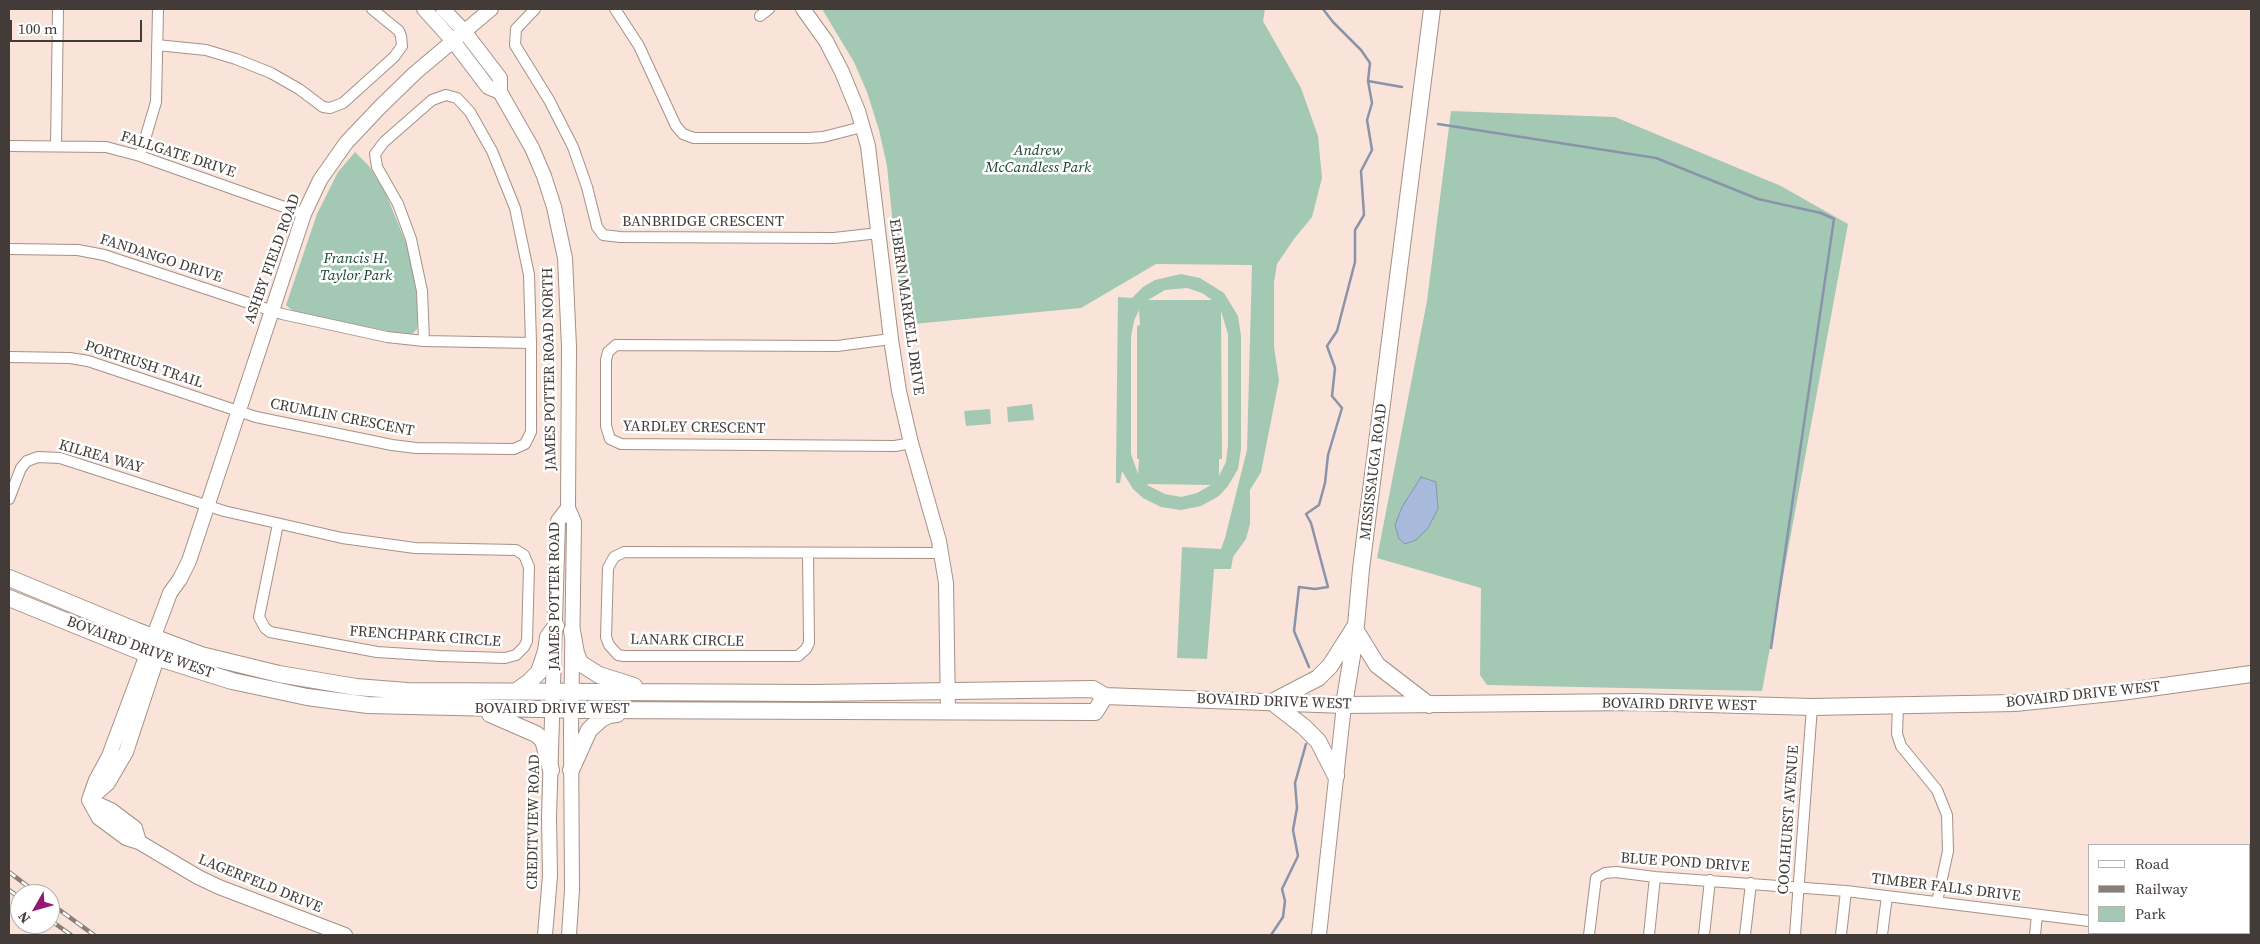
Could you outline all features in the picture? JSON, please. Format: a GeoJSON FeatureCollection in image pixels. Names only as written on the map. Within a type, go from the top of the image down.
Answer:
{"type":"FeatureCollection","features":[{"type":"Feature","properties":{"kind":"main road","name":"MISSISSAUGA ROAD"},"geometry":{"type":"LineString","coordinates":[[1344,705],[1356,628],[1432,9]]}},
{"type":"Feature","properties":{"kind":"main road","name":"BOVAIRD DRIVE WEST"},"geometry":{"type":"LineString","coordinates":[[9,578],[201,655],[245,667],[356,687],[407,691],[824,693],[1093,689],[1105,696],[1344,705],[1638,702],[1812,707],[2015,703],[2121,692],[2251,674]]}},
{"type":"Feature","properties":{"kind":"main road","name":"BOVAIRD DRIVE WEST"},"geometry":{"type":"LineString","coordinates":[[9,598],[153,656],[232,682],[307,697],[368,706],[553,710],[1095,712],[1105,696]]}},
{"type":"Feature","properties":{"kind":"main road"},"geometry":{"type":"LineString","coordinates":[[515,692],[539,672],[548,637],[556,626]]}},
{"type":"Feature","properties":{"kind":"main road"},"geometry":{"type":"LineString","coordinates":[[1336,776],[1318,741],[1304,727],[1272,702],[1318,678],[1330,666],[1356,628],[1377,665],[1429,705]]}},
{"type":"Feature","properties":{"kind":"main road"},"geometry":{"type":"LineString","coordinates":[[572,631],[580,663],[588,669],[617,682],[658,692]]}},
{"type":"Feature","properties":{"kind":"main road"},"geometry":{"type":"LineString","coordinates":[[476,709],[508,720],[536,734],[543,740],[551,770]]}},
{"type":"Feature","properties":{"kind":"main road"},"geometry":{"type":"LineString","coordinates":[[571,770],[588,730],[601,719],[609,715],[644,710]]}},
{"type":"Feature","properties":{"kind":"street"},"geometry":{"type":"LineString","coordinates":[[56,146],[58,9]]}},
{"type":"Feature","properties":{"kind":"street"},"geometry":{"type":"LineString","coordinates":[[140,156],[155,111],[158,9]]}},
{"type":"Feature","properties":{"kind":"street"},"geometry":{"type":"LineString","coordinates":[[158,45],[206,50],[236,58],[270,73],[299,89],[323,107],[330,108],[343,102],[394,57],[402,46],[399,31],[372,9]]}},
{"type":"Feature","properties":{"kind":"street"},"geometry":{"type":"LineString","coordinates":[[424,9],[453,41],[488,87],[500,92],[500,78],[464,32],[443,9]]}},
{"type":"Feature","properties":{"kind":"street","name":"ASHBY FIELD ROAD"},"geometry":{"type":"LineString","coordinates":[[153,656],[179,596],[180,579],[189,561],[304,214],[326,170],[352,136],[396,90],[491,9]]}},
{"type":"Feature","properties":{"kind":"street","name":"BANBRIDGE CRESCENT"},"geometry":{"type":"LineString","coordinates":[[534,9],[516,28],[515,45],[549,100],[573,148],[597,227],[602,235],[620,237],[834,238],[879,233]]}},
{"type":"Feature","properties":{"kind":"street"},"geometry":{"type":"LineString","coordinates":[[615,9],[639,46],[676,126],[682,134],[694,138],[808,138],[823,137],[862,127]]}},
{"type":"Feature","properties":{"kind":"street"},"geometry":{"type":"LineString","coordinates":[[760,16],[769,9]]}},
{"type":"Feature","properties":{"kind":"street","name":"ELBERN MARKELL DRIVE"},"geometry":{"type":"LineString","coordinates":[[803,9],[826,41],[850,90],[862,127],[872,172],[890,339],[911,443],[929,501],[942,553],[947,606],[948,711]]}},
{"type":"Feature","properties":{"kind":"street","name":"JAMES POTTER ROAD NORTH"},"geometry":{"type":"LineString","coordinates":[[500,92],[525,135],[544,176],[554,207],[565,258],[569,347],[568,508]]}},
{"type":"Feature","properties":{"kind":"street"},"geometry":{"type":"LineString","coordinates":[[272,311],[387,337],[424,342],[531,343],[531,296],[527,262],[515,208],[492,150],[470,112],[458,98],[446,95],[432,100],[384,142],[375,154],[377,167],[398,204],[411,239],[422,291],[424,342]]}},
{"type":"Feature","properties":{"kind":"street","name":"FALLGATE DRIVE"},"geometry":{"type":"LineString","coordinates":[[9,146],[106,148],[140,156],[304,214]]}},
{"type":"Feature","properties":{"kind":"street","name":"FANDANGO DRIVE"},"geometry":{"type":"LineString","coordinates":[[9,249],[78,250],[104,255],[272,311]]}},
{"type":"Feature","properties":{"kind":"street","name":"YARDLEY CRESCENT"},"geometry":{"type":"LineString","coordinates":[[890,339],[826,346],[616,345],[608,352],[606,360],[606,426],[610,439],[621,444],[895,446],[911,443]]}},
{"type":"Feature","properties":{"kind":"street","name":"CRUMLIN CRESCENT"},"geometry":{"type":"LineString","coordinates":[[238,411],[342,436],[392,445],[455,449],[518,448],[527,442],[531,432],[531,343]]}},
{"type":"Feature","properties":{"kind":"street","name":"PORTRUSH TRAIL"},"geometry":{"type":"LineString","coordinates":[[9,357],[70,358],[88,361],[238,411]]}},
{"type":"Feature","properties":{"kind":"street","name":"KILREA WAY"},"geometry":{"type":"LineString","coordinates":[[9,499],[24,464],[31,458],[48,457],[70,460],[207,506]]}},
{"type":"Feature","properties":{"kind":"street","name":"FRENCHPARK CIRCLE"},"geometry":{"type":"LineString","coordinates":[[207,506],[278,524],[395,546],[521,551],[528,561],[529,567],[527,641],[516,655],[505,658],[440,656],[377,652],[270,632],[265,628],[260,617],[278,524]]}},
{"type":"Feature","properties":{"kind":"street","name":"JAMES POTTER ROAD"},"geometry":{"type":"LineString","coordinates":[[553,710],[558,520],[568,508],[574,522],[571,710]]}},
{"type":"Feature","properties":{"kind":"street","name":"LANARK CIRCLE"},"geometry":{"type":"LineString","coordinates":[[808,553],[809,643],[806,649],[798,656],[624,656],[618,655],[609,645],[606,637],[608,568],[610,561],[618,554],[624,552],[942,553]]}},
{"type":"Feature","properties":{"kind":"street","name":"LAGERFELD DRIVE"},"geometry":{"type":"LineString","coordinates":[[153,656],[129,699],[109,756],[96,780],[89,800],[99,818],[126,838],[139,842],[176,866],[219,887],[345,935]]}},
{"type":"Feature","properties":{"kind":"street","name":"MISSISSAUGA ROAD"},"geometry":{"type":"LineString","coordinates":[[1318,935],[1344,705]]}},
{"type":"Feature","properties":{"kind":"street"},"geometry":{"type":"LineString","coordinates":[[1898,706],[1897,734],[1902,746],[1938,790],[1947,815],[1948,851],[1937,902]]}},
{"type":"Feature","properties":{"kind":"street","name":"COOLHURST AVENUE"},"geometry":{"type":"LineString","coordinates":[[1795,935],[1812,707]]}},
{"type":"Feature","properties":{"kind":"street","name":"CREDITVIEW ROAD"},"geometry":{"type":"LineString","coordinates":[[545,935],[550,876],[549,817],[553,710]]}},
{"type":"Feature","properties":{"kind":"street"},"geometry":{"type":"LineString","coordinates":[[568,935],[572,890],[571,710]]}},
{"type":"Feature","properties":{"kind":"street","name":"BLUE POND DRIVE"},"geometry":{"type":"LineString","coordinates":[[1589,935],[1596,878],[1605,873],[1616,872],[1655,877],[1800,886]]}},
{"type":"Feature","properties":{"kind":"street"},"geometry":{"type":"LineString","coordinates":[[1649,935],[1655,877]]}},
{"type":"Feature","properties":{"kind":"street"},"geometry":{"type":"LineString","coordinates":[[1704,935],[1710,880]]}},
{"type":"Feature","properties":{"kind":"street"},"geometry":{"type":"LineString","coordinates":[[1745,935],[1751,883]]}},
{"type":"Feature","properties":{"kind":"street","name":"TIMBER FALLS DRIVE"},"geometry":{"type":"LineString","coordinates":[[1800,886],[1846,890],[2088,921]]}},
{"type":"Feature","properties":{"kind":"street"},"geometry":{"type":"LineString","coordinates":[[1841,935],[1846,890]]}},
{"type":"Feature","properties":{"kind":"street"},"geometry":{"type":"LineString","coordinates":[[1882,935],[1887,896]]}},
{"type":"Feature","properties":{"kind":"street"},"geometry":{"type":"LineString","coordinates":[[2035,935],[2037,915]]}},
{"type":"Feature","properties":{"kind":"green space","name":"Andrew McCandless Park"},"geometry":{"type":"Polygon","coordinates":[[[822,9],[1265,9],[1263,21],[1301,88],[1318,136],[1322,178],[1312,217],[1277,264],[1274,282],[1274,347],[1279,380],[1261,472],[1250,490],[1250,524],[1246,539],[1233,557],[1231,569],[1214,569],[1207,659],[1177,658],[1182,547],[1221,549],[1247,450],[1252,265],[1156,264],[1081,308],[903,325],[887,166],[879,130],[867,92],[854,62],[822,9]]]}},
{"type":"Feature","properties":{"kind":"green space"},"geometry":{"type":"Polygon","coordinates":[[[1451,111],[1615,117],[1781,186],[1848,224],[1762,691],[1487,685],[1480,675],[1481,588],[1377,558],[1427,301],[1451,111]]]}},
{"type":"Feature","properties":{"kind":"green space","name":"Francis H. Taylor Park"},"geometry":{"type":"Polygon","coordinates":[[[355,152],[369,166],[386,194],[406,243],[415,279],[418,314],[417,329],[412,334],[392,332],[294,312],[286,305],[317,214],[338,172],[355,152]]]}},
{"type":"Feature","properties":{"kind":"green space"},"geometry":{"type":"Polygon","coordinates":[[[1181,274],[1200,278],[1224,293],[1238,316],[1241,336],[1241,449],[1238,469],[1228,486],[1219,496],[1201,506],[1181,510],[1161,507],[1143,498],[1133,489],[1122,471],[1120,483],[1116,483],[1118,297],[1132,298],[1143,287],[1155,280],[1181,274]],[[1187,288],[1165,290],[1148,300],[1212,300],[1202,293],[1187,288]],[[1139,310],[1134,321],[1131,337],[1131,454],[1138,474],[1137,326],[1140,325],[1139,310]],[[1221,311],[1222,459],[1219,459],[1219,476],[1226,462],[1228,445],[1228,334],[1221,311]],[[1147,485],[1165,494],[1181,497],[1197,493],[1211,485],[1147,485]]]}},
{"type":"Feature","properties":{"kind":"green space"},"geometry":{"type":"Polygon","coordinates":[[[1032,404],[1034,420],[1008,422],[1007,407],[1032,404]]]}},
{"type":"Feature","properties":{"kind":"green space"},"geometry":{"type":"Polygon","coordinates":[[[990,409],[991,424],[966,426],[964,411],[990,409]]]}},
{"type":"Feature","properties":{"kind":"water"},"geometry":{"type":"Polygon","coordinates":[[[1421,477],[1436,482],[1438,509],[1428,528],[1416,540],[1405,544],[1399,539],[1395,525],[1402,507],[1421,477]]]}},
{"type":"Feature","properties":{"kind":"waterway"},"geometry":{"type":"LineString","coordinates":[[1309,667],[1294,631],[1299,587],[1315,589],[1328,587],[1311,523],[1306,514],[1319,505],[1325,483],[1328,455],[1342,408],[1332,396],[1335,368],[1327,346],[1337,331],[1355,262],[1355,230],[1364,215],[1361,171],[1372,150],[1367,120],[1372,103],[1368,81],[1370,63],[1361,50],[1333,22],[1323,9]]}},
{"type":"Feature","properties":{"kind":"waterway"},"geometry":{"type":"LineString","coordinates":[[1368,81],[1402,87]]}},
{"type":"Feature","properties":{"kind":"waterway"},"geometry":{"type":"LineString","coordinates":[[1438,124],[1656,158],[1758,199],[1821,213],[1834,219],[1771,648]]}},
{"type":"Feature","properties":{"kind":"waterway"},"geometry":{"type":"LineString","coordinates":[[1271,935],[1283,917],[1285,901],[1282,889],[1298,856],[1293,830],[1297,808],[1295,783],[1306,744]]}},
{"type":"Feature","properties":{"kind":"railway"},"geometry":{"type":"LineString","coordinates":[[9,872],[25,884]]}},
{"type":"Feature","properties":{"kind":"railway"},"geometry":{"type":"LineString","coordinates":[[60,910],[94,935]]}},
{"type":"Feature","properties":{"kind":"railway"},"geometry":{"type":"LineString","coordinates":[[60,927],[71,935]]}}]}
